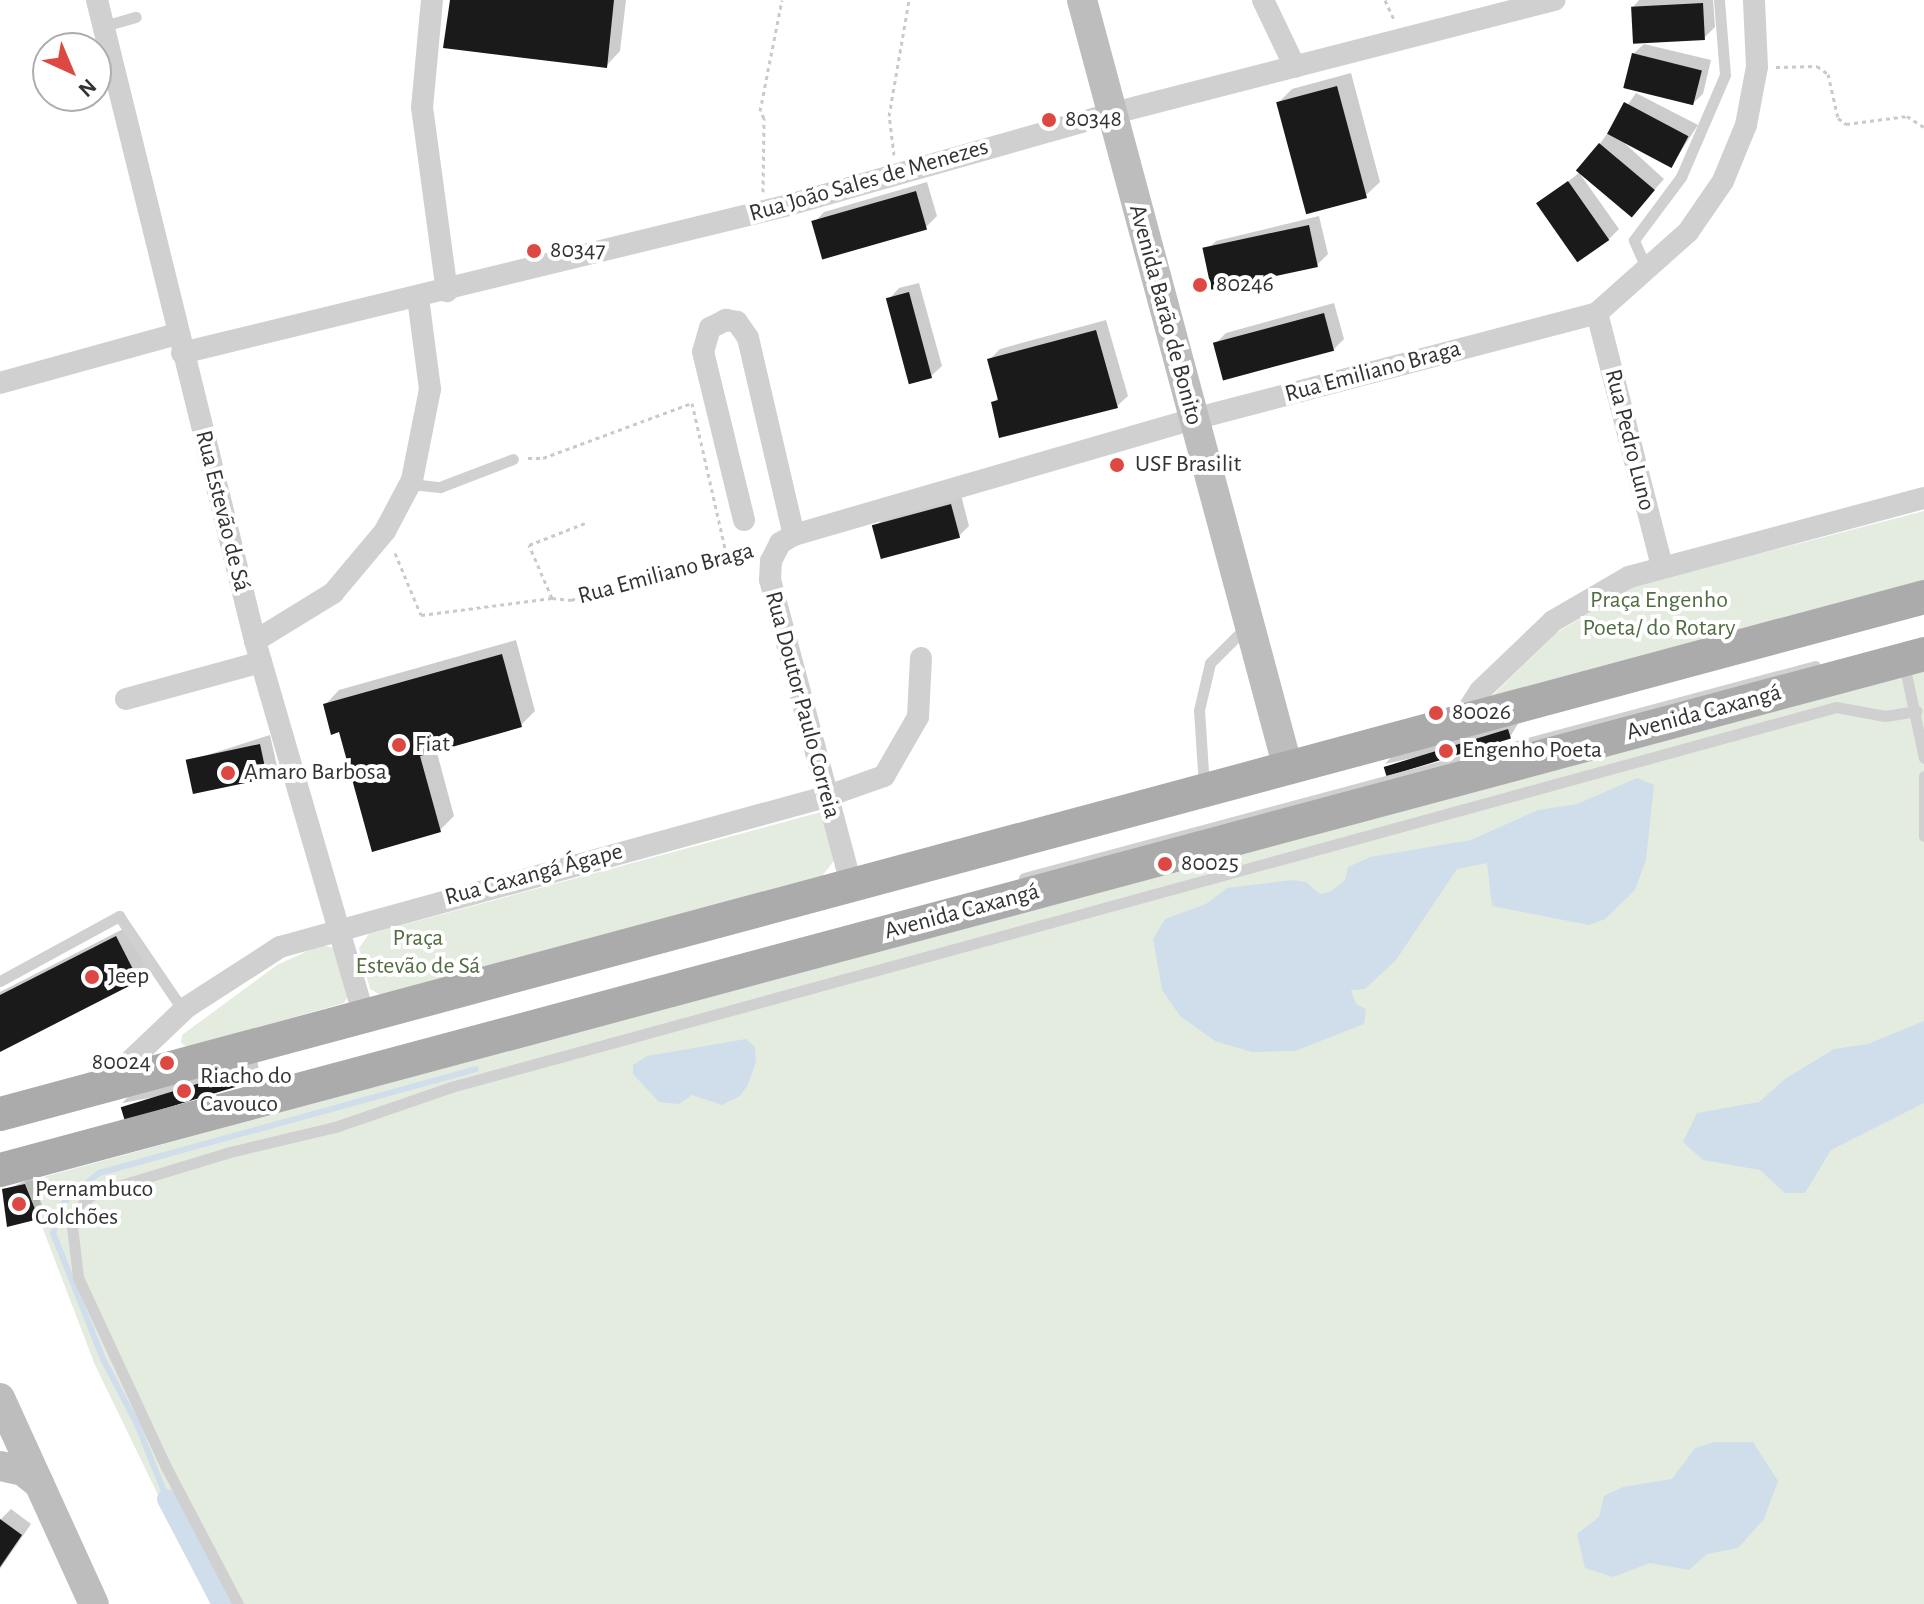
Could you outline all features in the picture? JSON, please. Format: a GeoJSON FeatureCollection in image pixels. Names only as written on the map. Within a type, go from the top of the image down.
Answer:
{"type":"FeatureCollection","features":[{"type":"Feature","properties":{"kind":"main road"},"geometry":{"type":"LineString","coordinates":[[0,1114],[1924,597]]}},
{"type":"Feature","properties":{"kind":"main road","name":"Avenida Caxangá"},"geometry":{"type":"LineString","coordinates":[[0,1170],[1914,657]]}},
{"type":"Feature","properties":{"kind":"street","name":"Rua Estevão de Sá"},"geometry":{"type":"LineString","coordinates":[[97,0],[258,652],[364,1017]]}},
{"type":"Feature","properties":{"kind":"street"},"geometry":{"type":"LineString","coordinates":[[432,0],[422,107],[447,291]]}},
{"type":"Feature","properties":{"kind":"street","name":"Avenida Barão de Bonito"},"geometry":{"type":"LineString","coordinates":[[1082,0],[1110,114],[1288,768]]}},
{"type":"Feature","properties":{"kind":"street"},"geometry":{"type":"LineString","coordinates":[[1263,0],[1295,67]]}},
{"type":"Feature","properties":{"kind":"street","name":"Rua João Sales de Menezes"},"geometry":{"type":"LineString","coordinates":[[0,383],[447,291],[763,212],[1110,114],[1555,0]]}},
{"type":"Feature","properties":{"kind":"street","name":"Rua Emiliano Braga"},"geometry":{"type":"LineString","coordinates":[[787,539],[1194,419],[1597,313],[1648,272],[1688,232],[1723,181],[1746,125],[1757,67],[1754,0]]}},
{"type":"Feature","properties":{"kind":"street"},"geometry":{"type":"LineString","coordinates":[[126,699],[258,652],[333,593],[385,531],[410,484],[424,435],[430,389],[418,298]]}},
{"type":"Feature","properties":{"kind":"street","name":"Rua Pedro Luno"},"geometry":{"type":"LineString","coordinates":[[1597,313],[1662,567]]}},
{"type":"Feature","properties":{"kind":"street"},"geometry":{"type":"LineString","coordinates":[[744,520],[703,352],[710,328],[726,320],[737,322],[748,338],[787,539]]}},
{"type":"Feature","properties":{"kind":"street"},"geometry":{"type":"LineString","coordinates":[[1460,722],[1480,691],[1553,621],[1629,577],[1831,527],[1924,498]]}},
{"type":"Feature","properties":{"kind":"street","name":"Rua Doutor Paulo Correia"},"geometry":{"type":"LineString","coordinates":[[787,539],[771,561],[770,580],[825,797],[851,884]]}},
{"type":"Feature","properties":{"kind":"street","name":"Rua Caxangá Ágape"},"geometry":{"type":"LineString","coordinates":[[103,1087],[183,1010],[280,947],[336,928],[825,797],[884,776],[918,717],[921,658]]}},
{"type":"Feature","properties":{"kind":"street"},"geometry":{"type":"LineString","coordinates":[[0,1398],[94,1604]]}},
{"type":"Feature","properties":{"kind":"street"},"geometry":{"type":"LineString","coordinates":[[0,1466],[23,1471],[39,1484]]}},
{"type":"Feature","properties":{"kind":"lane"},"geometry":{"type":"LineString","coordinates":[[1648,272],[1634,240],[1681,177],[1725,75],[1719,0]]}},
{"type":"Feature","properties":{"kind":"lane"},"geometry":{"type":"LineString","coordinates":[[104,26],[136,17]]}},
{"type":"Feature","properties":{"kind":"lane"},"geometry":{"type":"LineString","coordinates":[[410,484],[440,487],[513,459]]}},
{"type":"Feature","properties":{"kind":"lane"},"geometry":{"type":"LineString","coordinates":[[0,1125],[1924,609]]}},
{"type":"Feature","properties":{"kind":"lane"},"geometry":{"type":"LineString","coordinates":[[1204,790],[1199,710],[1210,663],[1248,625]]}},
{"type":"Feature","properties":{"kind":"lane"},"geometry":{"type":"LineString","coordinates":[[1914,657],[1924,758]]}},
{"type":"Feature","properties":{"kind":"lane"},"geometry":{"type":"LineString","coordinates":[[1002,884],[1822,664]]}},
{"type":"Feature","properties":{"kind":"lane"},"geometry":{"type":"LineString","coordinates":[[238,1604],[173,1481],[78,1277],[72,1226],[84,1201],[95,1193],[230,1152],[335,1127],[451,1087],[1836,707],[1885,716],[1917,711]]}},
{"type":"Feature","properties":{"kind":"lane"},"geometry":{"type":"LineString","coordinates":[[1924,776],[1924,836]]}},
{"type":"Feature","properties":{"kind":"lane"},"geometry":{"type":"LineString","coordinates":[[0,981],[119,916],[183,1010]]}},
{"type":"Feature","properties":{"kind":"lane"},"geometry":{"type":"LineString","coordinates":[[71,1136],[491,1023]]}},
{"type":"Feature","properties":{"kind":"path"},"geometry":{"type":"LineString","coordinates":[[763,212],[764,118],[760,111],[782,0]]}},
{"type":"Feature","properties":{"kind":"path"},"geometry":{"type":"LineString","coordinates":[[898,174],[889,116],[909,0]]}},
{"type":"Feature","properties":{"kind":"path"},"geometry":{"type":"LineString","coordinates":[[1757,67],[1817,66],[1828,74],[1838,118],[1846,124],[1907,116],[1924,127]]}},
{"type":"Feature","properties":{"kind":"path"},"geometry":{"type":"LineString","coordinates":[[513,459],[543,458],[692,403],[727,557]]}},
{"type":"Feature","properties":{"kind":"path","name":"Rua Emiliano Braga"},"geometry":{"type":"LineString","coordinates":[[552,598],[529,545],[585,523]]}},
{"type":"Feature","properties":{"kind":"path","name":"Rua Emiliano Braga"},"geometry":{"type":"LineString","coordinates":[[385,531],[421,615],[552,598],[571,600],[787,539]]}},
{"type":"Feature","properties":{"kind":"green space","name":"Praça Engenho Poeta/ do Rotary"},"geometry":{"type":"Polygon","coordinates":[[[1924,511],[1924,580],[1492,696],[1556,633],[1635,586],[1924,511]]]}},
{"type":"Feature","properties":{"kind":"green space"},"geometry":{"type":"Polygon","coordinates":[[[1924,665],[1924,1604],[211,1604],[95,1365],[25,1182],[1924,665]]]}},
{"type":"Feature","properties":{"kind":"green space","name":"Praça Estevão de Sá"},"geometry":{"type":"Polygon","coordinates":[[[821,812],[834,861],[822,876],[381,995],[370,989],[359,948],[369,934],[821,812]]]}},
{"type":"Feature","properties":{"kind":"green space","name":"Praça Estevão de Sá"},"geometry":{"type":"Polygon","coordinates":[[[321,945],[334,948],[349,995],[344,1003],[187,1047],[181,1043],[182,1035],[277,965],[321,945]]]}},
{"type":"Feature","properties":{"kind":"water"},"geometry":{"type":"Polygon","coordinates":[[[1637,778],[1654,785],[1646,860],[1635,890],[1605,919],[1589,925],[1492,906],[1487,863],[1457,869],[1396,960],[1365,989],[1351,990],[1356,1004],[1366,1009],[1364,1024],[1295,1051],[1252,1052],[1215,1041],[1180,1016],[1162,990],[1153,939],[1165,919],[1206,904],[1227,888],[1292,880],[1306,882],[1320,894],[1330,892],[1345,880],[1348,867],[1370,857],[1471,840],[1538,810],[1577,804],[1637,778]]]}},
{"type":"Feature","properties":{"kind":"water"},"geometry":{"type":"Polygon","coordinates":[[[1924,1021],[1924,1103],[1831,1150],[1805,1193],[1785,1193],[1760,1170],[1703,1160],[1683,1142],[1697,1113],[1759,1102],[1785,1079],[1834,1049],[1868,1044],[1924,1021]]]}},
{"type":"Feature","properties":{"kind":"water"},"geometry":{"type":"Polygon","coordinates":[[[746,1039],[755,1047],[756,1061],[748,1085],[740,1096],[722,1105],[692,1095],[679,1104],[659,1102],[633,1074],[633,1065],[647,1056],[746,1039]]]}},
{"type":"Feature","properties":{"kind":"water"},"geometry":{"type":"Polygon","coordinates":[[[1715,1442],[1753,1442],[1778,1481],[1764,1519],[1738,1548],[1707,1554],[1689,1570],[1650,1563],[1613,1577],[1585,1568],[1577,1534],[1599,1517],[1604,1496],[1623,1487],[1672,1479],[1695,1448],[1715,1442]]]}},
{"type":"Feature","properties":{"kind":"building"},"geometry":{"type":"Polygon","coordinates":[[[450,0],[614,0],[607,68],[443,48],[450,0]]]}},
{"type":"Feature","properties":{"kind":"building"},"geometry":{"type":"Polygon","coordinates":[[[1703,3],[1705,40],[1633,44],[1631,7],[1703,3]]]}},
{"type":"Feature","properties":{"kind":"building"},"geometry":{"type":"Polygon","coordinates":[[[1632,53],[1702,70],[1693,105],[1623,88],[1632,53]]]}},
{"type":"Feature","properties":{"kind":"building"},"geometry":{"type":"Polygon","coordinates":[[[1337,86],[1367,198],[1306,214],[1276,102],[1337,86]]]}},
{"type":"Feature","properties":{"kind":"building"},"geometry":{"type":"Polygon","coordinates":[[[1624,102],[1688,136],[1672,168],[1607,134],[1624,102]]]}},
{"type":"Feature","properties":{"kind":"building"},"geometry":{"type":"Polygon","coordinates":[[[1599,143],[1655,190],[1632,218],[1576,171],[1599,143]]]}},
{"type":"Feature","properties":{"kind":"building"},"geometry":{"type":"Polygon","coordinates":[[[1568,181],[1609,240],[1577,262],[1536,203],[1568,181]]]}},
{"type":"Feature","properties":{"kind":"building"},"geometry":{"type":"Polygon","coordinates":[[[916,191],[927,229],[822,259],[811,221],[916,191]]]}},
{"type":"Feature","properties":{"kind":"building"},"geometry":{"type":"Polygon","coordinates":[[[1309,225],[1318,267],[1211,290],[1202,248],[1309,225]]]}},
{"type":"Feature","properties":{"kind":"building"},"geometry":{"type":"Polygon","coordinates":[[[909,292],[932,378],[909,384],[886,298],[909,292]]]}},
{"type":"Feature","properties":{"kind":"building"},"geometry":{"type":"Polygon","coordinates":[[[1324,313],[1334,351],[1223,380],[1213,343],[1324,313]]]}},
{"type":"Feature","properties":{"kind":"building"},"geometry":{"type":"Polygon","coordinates":[[[1096,330],[1118,408],[999,438],[991,402],[998,400],[987,359],[1096,330]]]}},
{"type":"Feature","properties":{"kind":"building"},"geometry":{"type":"Polygon","coordinates":[[[951,504],[960,538],[881,559],[872,525],[951,504]]]}},
{"type":"Feature","properties":{"kind":"building","name":"Fiat"},"geometry":{"type":"Polygon","coordinates":[[[502,654],[522,727],[420,756],[441,832],[372,852],[339,732],[331,735],[323,704],[502,654]]]}},
{"type":"Feature","properties":{"kind":"building"},"geometry":{"type":"Polygon","coordinates":[[[1508,729],[1511,739],[1387,777],[1384,767],[1508,729]]]}},
{"type":"Feature","properties":{"kind":"building","name":"Amaro Barbosa"},"geometry":{"type":"Polygon","coordinates":[[[260,744],[267,778],[193,794],[186,760],[260,744]]]}},
{"type":"Feature","properties":{"kind":"building"},"geometry":{"type":"Polygon","coordinates":[[[116,936],[139,981],[0,1052],[0,995],[116,936]]]}},
{"type":"Feature","properties":{"kind":"building"},"geometry":{"type":"Polygon","coordinates":[[[246,1069],[250,1082],[125,1121],[121,1107],[246,1069]]]}},
{"type":"Feature","properties":{"kind":"building","name":"Pernambuco Colchões"},"geometry":{"type":"Polygon","coordinates":[[[25,1184],[39,1219],[7,1227],[2,1189],[25,1184]]]}},
{"type":"Feature","properties":{"kind":"building"},"geometry":{"type":"Polygon","coordinates":[[[0,1519],[22,1535],[0,1567],[0,1519]]]}},
{"type":"Feature","properties":{"kind":"waterway"},"geometry":{"type":"LineString","coordinates":[[167,1499],[137,1424],[103,1359],[53,1233],[65,1201],[99,1173],[476,1069]]}},
{"type":"Feature","properties":{"kind":"waterway"},"geometry":{"type":"LineString","coordinates":[[167,1499],[222,1604]]}},
{"type":"Feature","properties":{"kind":"place","name":"80348"},"geometry":{"type":"Point","coordinates":[1049,120]}},
{"type":"Feature","properties":{"kind":"place","name":"80347"},"geometry":{"type":"Point","coordinates":[534,251]}},
{"type":"Feature","properties":{"kind":"place","name":"80246"},"geometry":{"type":"Point","coordinates":[1200,285]}},
{"type":"Feature","properties":{"kind":"place","name":"USF Brasilit"},"geometry":{"type":"Point","coordinates":[1117,465]}},
{"type":"Feature","properties":{"kind":"place","name":"80026"},"geometry":{"type":"Point","coordinates":[1436,713]}},
{"type":"Feature","properties":{"kind":"place","name":"Fiat"},"geometry":{"type":"Point","coordinates":[399,745]}},
{"type":"Feature","properties":{"kind":"place","name":"Engenho Poeta"},"geometry":{"type":"Point","coordinates":[1446,751]}},
{"type":"Feature","properties":{"kind":"place","name":"Amaro Barbosa"},"geometry":{"type":"Point","coordinates":[228,773]}},
{"type":"Feature","properties":{"kind":"place","name":"80025"},"geometry":{"type":"Point","coordinates":[1165,864]}},
{"type":"Feature","properties":{"kind":"place","name":"Jeep"},"geometry":{"type":"Point","coordinates":[92,977]}},
{"type":"Feature","properties":{"kind":"place","name":"80024"},"geometry":{"type":"Point","coordinates":[167,1063]}},
{"type":"Feature","properties":{"kind":"place","name":"Riacho do Cavouco"},"geometry":{"type":"Point","coordinates":[184,1091]}},
{"type":"Feature","properties":{"kind":"place","name":"Pernambuco Colchões"},"geometry":{"type":"Point","coordinates":[19,1204]}}]}
